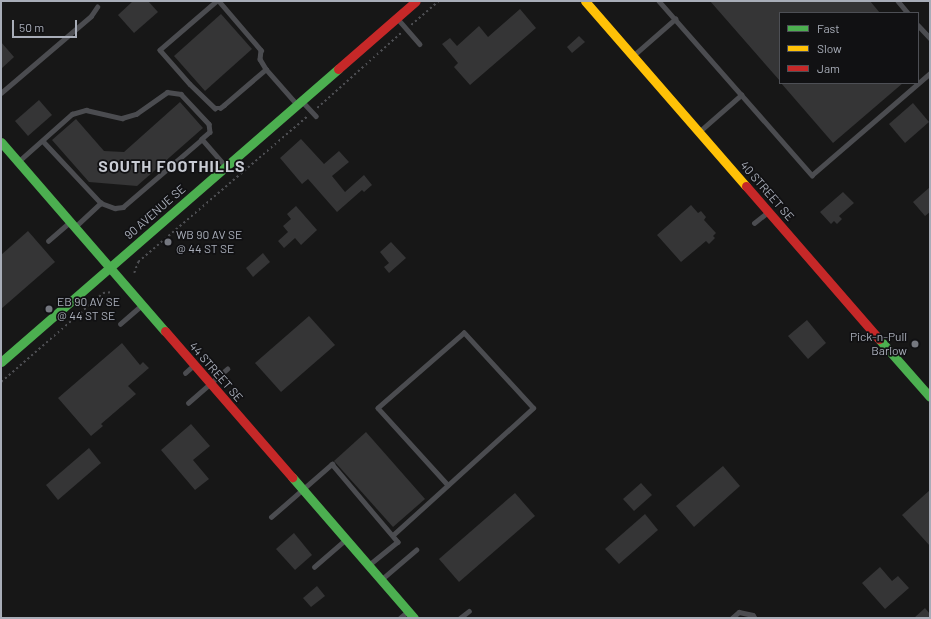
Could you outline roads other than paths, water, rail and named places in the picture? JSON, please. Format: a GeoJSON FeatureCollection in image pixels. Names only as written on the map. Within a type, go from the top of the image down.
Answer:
{"type":"FeatureCollection","features":[{"type":"Feature","properties":{"kind":"street","name":"90 AVENUE SE"},"geometry":{"type":"LineString","coordinates":[[1,362],[416,1]]}},
{"type":"Feature","properties":{"kind":"street","name":"40 STREET SE"},"geometry":{"type":"LineString","coordinates":[[585,1],[930,397]]}},
{"type":"Feature","properties":{"kind":"street","name":"44 STREET SE"},"geometry":{"type":"LineString","coordinates":[[1,142],[411,614]]}},
{"type":"Feature","properties":{"kind":"lane"},"geometry":{"type":"LineString","coordinates":[[266,69],[224,105],[220,108],[215,108],[190,84],[160,50],[218,1],[261,50],[260,59],[266,69],[299,103],[314,114]]}},
{"type":"Feature","properties":{"kind":"lane"},"geometry":{"type":"LineString","coordinates":[[659,1],[812,175],[917,84]]}},
{"type":"Feature","properties":{"kind":"lane"},"geometry":{"type":"LineString","coordinates":[[898,1],[907,12]]}},
{"type":"Feature","properties":{"kind":"lane"},"geometry":{"type":"LineString","coordinates":[[1,93],[91,16],[97,7]]}},
{"type":"Feature","properties":{"kind":"lane"},"geometry":{"type":"LineString","coordinates":[[397,18],[420,44]]}},
{"type":"Feature","properties":{"kind":"lane"},"geometry":{"type":"LineString","coordinates":[[633,56],[675,19]]}},
{"type":"Feature","properties":{"kind":"lane"},"geometry":{"type":"LineString","coordinates":[[919,26],[930,38]]}},
{"type":"Feature","properties":{"kind":"lane"},"geometry":{"type":"LineString","coordinates":[[919,83],[930,73]]}},
{"type":"Feature","properties":{"kind":"lane"},"geometry":{"type":"LineString","coordinates":[[18,162],[72,114],[86,110],[122,118],[136,114],[167,92],[180,94],[209,124],[210,132],[123,206],[115,208],[101,203],[42,141]]}},
{"type":"Feature","properties":{"kind":"lane"},"geometry":{"type":"LineString","coordinates":[[699,132],[741,95]]}},
{"type":"Feature","properties":{"kind":"lane"},"geometry":{"type":"LineString","coordinates":[[202,139],[226,166]]}},
{"type":"Feature","properties":{"kind":"lane"},"geometry":{"type":"LineString","coordinates":[[48,241],[101,203]]}},
{"type":"Feature","properties":{"kind":"lane"},"geometry":{"type":"LineString","coordinates":[[754,224],[768,211]]}},
{"type":"Feature","properties":{"kind":"lane"},"geometry":{"type":"LineString","coordinates":[[120,324],[142,305]]}},
{"type":"Feature","properties":{"kind":"lane"},"geometry":{"type":"LineString","coordinates":[[392,535],[448,485],[533,408],[464,333],[378,408],[448,485]]}},
{"type":"Feature","properties":{"kind":"lane"},"geometry":{"type":"LineString","coordinates":[[185,373],[194,365]]}},
{"type":"Feature","properties":{"kind":"lane"},"geometry":{"type":"LineString","coordinates":[[188,403],[227,369]]}},
{"type":"Feature","properties":{"kind":"lane"},"geometry":{"type":"LineString","coordinates":[[271,517],[332,464],[398,542],[369,566]]}},
{"type":"Feature","properties":{"kind":"lane"},"geometry":{"type":"LineString","coordinates":[[314,567],[346,539]]}},
{"type":"Feature","properties":{"kind":"lane"},"geometry":{"type":"LineString","coordinates":[[381,580],[416,550]]}},
{"type":"Feature","properties":{"kind":"lane"},"geometry":{"type":"LineString","coordinates":[[460,618],[469,611]]}},
{"type":"Feature","properties":{"kind":"lane"},"geometry":{"type":"LineString","coordinates":[[732,618],[739,612],[755,618]]}},
{"type":"Feature","properties":{"kind":"lane"},"geometry":{"type":"LineString","coordinates":[[400,618],[411,614]]}},
{"type":"Feature","properties":{"kind":"place","name":"WB 90 AV SE @ 44 ST SE"},"geometry":{"type":"Point","coordinates":[168,242]}},
{"type":"Feature","properties":{"kind":"place","name":"EB 90 AV SE @ 44 ST SE"},"geometry":{"type":"Point","coordinates":[49,309]}},
{"type":"Feature","properties":{"kind":"place","name":"Pick-n-Pull Barlow"},"geometry":{"type":"Point","coordinates":[915,344]}},
{"type":"Feature","properties":{"kind":"district","name":"SOUTH FOOTHILLS"},"geometry":{"type":"Point","coordinates":[172,166]}}]}
